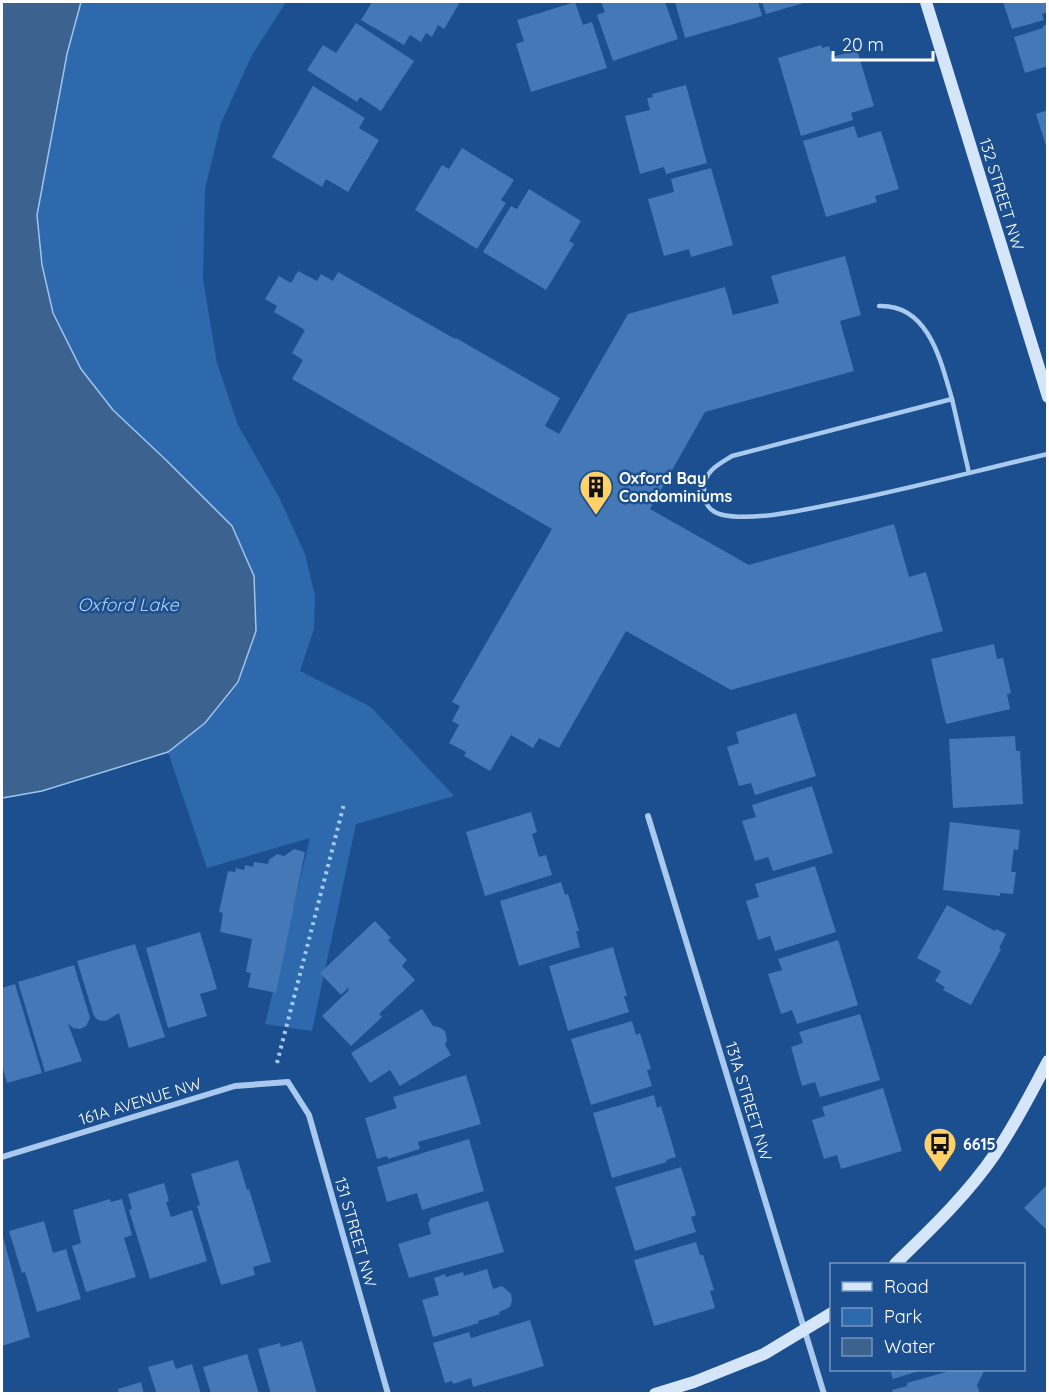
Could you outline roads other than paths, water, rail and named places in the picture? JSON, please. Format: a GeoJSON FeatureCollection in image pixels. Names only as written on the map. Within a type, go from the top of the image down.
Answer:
{"type":"FeatureCollection","features":[{"type":"Feature","properties":{"kind":"street","name":"132 STREET NW"},"geometry":{"type":"LineString","coordinates":[[926,2],[1047,396]]}},
{"type":"Feature","properties":{"kind":"street","name":"131A STREET NW"},"geometry":{"type":"LineString","coordinates":[[648,816],[824,1394]]}},
{"type":"Feature","properties":{"kind":"street"},"geometry":{"type":"LineString","coordinates":[[896,1263],[939,1222],[994,1155],[1023,1108],[1047,1061]]}},
{"type":"Feature","properties":{"kind":"street","name":"161A AVENUE NW"},"geometry":{"type":"LineString","coordinates":[[2,1157],[235,1086],[288,1082]]}},
{"type":"Feature","properties":{"kind":"street","name":"131 STREET NW"},"geometry":{"type":"LineString","coordinates":[[288,1082],[309,1115],[388,1394]]}},
{"type":"Feature","properties":{"kind":"street"},"geometry":{"type":"LineString","coordinates":[[655,1394],[764,1354],[830,1314]]}},
{"type":"Feature","properties":{"kind":"lane"},"geometry":{"type":"LineString","coordinates":[[879,306],[893,305],[913,317],[925,329],[938,353],[952,399],[969,473]]}},
{"type":"Feature","properties":{"kind":"lane"},"geometry":{"type":"LineString","coordinates":[[952,399],[732,456],[711,468],[703,485],[704,500],[710,509],[723,515],[756,516],[791,513],[860,499],[1047,454]]}},
{"type":"Feature","properties":{"kind":"water","name":"Oxford Lake"},"geometry":{"type":"Polygon","coordinates":[[[2,2],[81,2],[67,54],[37,215],[42,265],[53,313],[81,369],[113,410],[232,526],[254,576],[256,631],[238,682],[205,723],[168,752],[42,791],[2,798],[2,2]]]}},
{"type":"Feature","properties":{"kind":"place","name":"Oxford Bay Condominiums"},"geometry":{"type":"Point","coordinates":[596,516]}},
{"type":"Feature","properties":{"kind":"place","name":"6615"},"geometry":{"type":"Point","coordinates":[940,1173]}}]}
